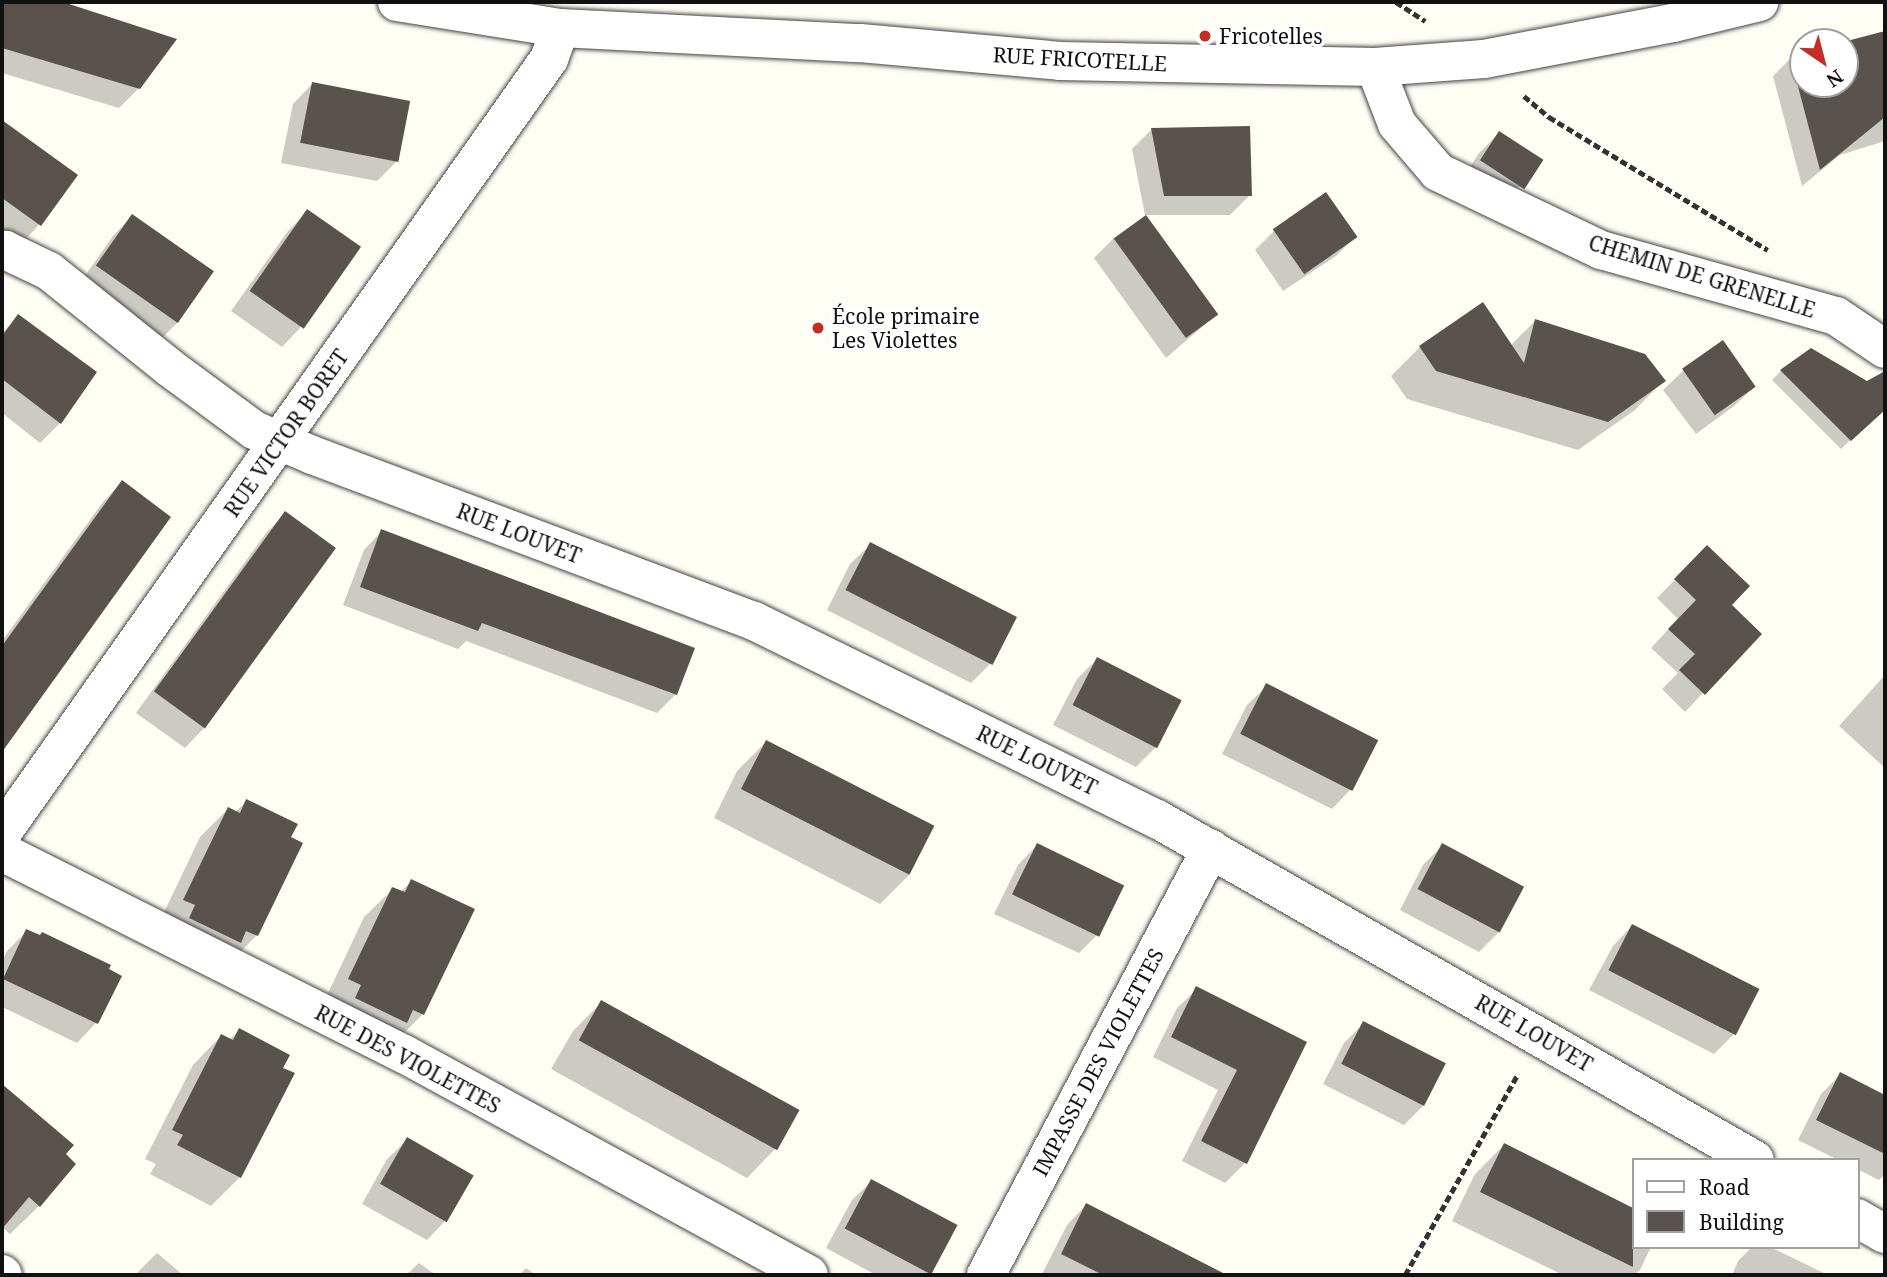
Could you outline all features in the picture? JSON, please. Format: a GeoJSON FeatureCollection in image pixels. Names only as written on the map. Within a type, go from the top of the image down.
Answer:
{"type":"FeatureCollection","features":[{"type":"Feature","properties":{"kind":"street","name":"RUE FRICOTELLE"},"geometry":{"type":"LineString","coordinates":[[397,2],[510,12],[560,28],[860,43],[1060,61],[1375,68],[1484,59],[1673,23],[1759,2]]}},
{"type":"Feature","properties":{"kind":"street","name":"RUE VICTOR BORET"},"geometry":{"type":"LineString","coordinates":[[2,833],[281,442],[549,59],[560,28]]}},
{"type":"Feature","properties":{"kind":"street","name":"CHEMIN DE GRENELLE"},"geometry":{"type":"LineString","coordinates":[[1375,68],[1396,124],[1438,172],[1601,250],[1836,316],[1885,349]]}},
{"type":"Feature","properties":{"kind":"street","name":"RUE LOUVET"},"geometry":{"type":"LineString","coordinates":[[2,252],[5,250],[50,271],[170,368],[254,430],[754,621],[1157,819],[1752,1158]]}},
{"type":"Feature","properties":{"kind":"street","name":"IMPASSE DES VIOLETTES"},"geometry":{"type":"LineString","coordinates":[[986,1275],[1211,849]]}},
{"type":"Feature","properties":{"kind":"street","name":"RUE DES VIOLETTES"},"geometry":{"type":"LineString","coordinates":[[2,852],[404,1054],[809,1275]]}},
{"type":"Feature","properties":{"kind":"street"},"geometry":{"type":"LineString","coordinates":[[1859,1219],[1885,1234]]}},
{"type":"Feature","properties":{"kind":"path"},"geometry":{"type":"LineString","coordinates":[[1396,2],[1429,23]]}},
{"type":"Feature","properties":{"kind":"path"},"geometry":{"type":"LineString","coordinates":[[1484,59],[1549,117],[1769,251]]}},
{"type":"Feature","properties":{"kind":"path"},"geometry":{"type":"LineString","coordinates":[[1405,1275],[1539,1036]]}},
{"type":"Feature","properties":{"kind":"building"},"geometry":{"type":"Polygon","coordinates":[[[2,2],[63,2],[177,39],[140,89],[2,48],[2,2]]]}},
{"type":"Feature","properties":{"kind":"building"},"geometry":{"type":"Polygon","coordinates":[[[1885,31],[1885,117],[1820,170],[1801,98],[1859,98],[1859,38],[1885,31]]]}},
{"type":"Feature","properties":{"kind":"building"},"geometry":{"type":"Polygon","coordinates":[[[312,82],[410,101],[398,162],[300,143],[312,82]]]}},
{"type":"Feature","properties":{"kind":"building"},"geometry":{"type":"Polygon","coordinates":[[[2,120],[78,175],[41,226],[2,198],[2,120]]]}},
{"type":"Feature","properties":{"kind":"building"},"geometry":{"type":"Polygon","coordinates":[[[1250,126],[1252,196],[1164,196],[1151,128],[1250,126]]]}},
{"type":"Feature","properties":{"kind":"building"},"geometry":{"type":"Polygon","coordinates":[[[1499,131],[1543,160],[1524,189],[1480,160],[1499,131]]]}},
{"type":"Feature","properties":{"kind":"building"},"geometry":{"type":"Polygon","coordinates":[[[1326,192],[1358,237],[1304,274],[1273,229],[1326,192]]]}},
{"type":"Feature","properties":{"kind":"building"},"geometry":{"type":"Polygon","coordinates":[[[307,209],[361,247],[304,329],[250,291],[307,209]]]}},
{"type":"Feature","properties":{"kind":"building"},"geometry":{"type":"Polygon","coordinates":[[[132,214],[214,271],[178,323],[96,266],[132,214]]]}},
{"type":"Feature","properties":{"kind":"building"},"geometry":{"type":"Polygon","coordinates":[[[1146,215],[1218,315],[1186,338],[1114,239],[1146,215]]]}},
{"type":"Feature","properties":{"kind":"building"},"geometry":{"type":"Polygon","coordinates":[[[1483,302],[1524,363],[1535,319],[1645,354],[1666,381],[1608,422],[1436,371],[1419,346],[1483,302]]]}},
{"type":"Feature","properties":{"kind":"building"},"geometry":{"type":"Polygon","coordinates":[[[18,314],[97,372],[61,424],[2,379],[2,336],[18,314]]]}},
{"type":"Feature","properties":{"kind":"building"},"geometry":{"type":"Polygon","coordinates":[[[1723,340],[1756,387],[1715,415],[1682,369],[1723,340]]]}},
{"type":"Feature","properties":{"kind":"building"},"geometry":{"type":"Polygon","coordinates":[[[1811,348],[1867,381],[1885,371],[1885,410],[1851,441],[1780,370],[1811,348]]]}},
{"type":"Feature","properties":{"kind":"building"},"geometry":{"type":"Polygon","coordinates":[[[122,480],[171,517],[2,752],[2,646],[122,480]]]}},
{"type":"Feature","properties":{"kind":"building"},"geometry":{"type":"Polygon","coordinates":[[[285,511],[336,548],[205,728],[154,691],[285,511]]]}},
{"type":"Feature","properties":{"kind":"building"},"geometry":{"type":"Polygon","coordinates":[[[381,529],[695,648],[677,695],[482,623],[478,631],[360,587],[381,529]]]}},
{"type":"Feature","properties":{"kind":"building"},"geometry":{"type":"Polygon","coordinates":[[[870,542],[1017,617],[993,665],[845,590],[870,542]]]}},
{"type":"Feature","properties":{"kind":"building"},"geometry":{"type":"Polygon","coordinates":[[[1707,545],[1750,586],[1732,605],[1762,634],[1705,695],[1679,670],[1695,654],[1668,629],[1696,600],[1674,579],[1707,545]]]}},
{"type":"Feature","properties":{"kind":"building"},"geometry":{"type":"Polygon","coordinates":[[[1097,657],[1182,700],[1157,748],[1072,705],[1097,657]]]}},
{"type":"Feature","properties":{"kind":"building"},"geometry":{"type":"Polygon","coordinates":[[[1266,683],[1378,740],[1352,791],[1240,734],[1266,683]]]}},
{"type":"Feature","properties":{"kind":"building"},"geometry":{"type":"Polygon","coordinates":[[[766,740],[934,826],[909,875],[741,789],[766,740]]]}},
{"type":"Feature","properties":{"kind":"building"},"geometry":{"type":"Polygon","coordinates":[[[246,799],[298,824],[291,837],[303,843],[258,936],[246,931],[241,943],[189,918],[195,905],[183,900],[228,807],[240,813],[246,799]]]}},
{"type":"Feature","properties":{"kind":"building"},"geometry":{"type":"Polygon","coordinates":[[[1037,843],[1124,886],[1099,937],[1012,894],[1037,843]]]}},
{"type":"Feature","properties":{"kind":"building"},"geometry":{"type":"Polygon","coordinates":[[[1442,843],[1524,887],[1500,933],[1418,889],[1442,843]]]}},
{"type":"Feature","properties":{"kind":"building"},"geometry":{"type":"Polygon","coordinates":[[[411,879],[475,909],[424,1015],[413,1010],[407,1023],[355,998],[361,985],[348,979],[392,887],[405,892],[411,879]]]}},
{"type":"Feature","properties":{"kind":"building"},"geometry":{"type":"Polygon","coordinates":[[[1632,924],[1759,989],[1736,1035],[1608,970],[1632,924]]]}},
{"type":"Feature","properties":{"kind":"building"},"geometry":{"type":"Polygon","coordinates":[[[26,929],[40,935],[42,932],[111,965],[109,969],[122,976],[98,1024],[3,979],[26,929]]]}},
{"type":"Feature","properties":{"kind":"building"},"geometry":{"type":"Polygon","coordinates":[[[1196,986],[1307,1042],[1247,1164],[1201,1141],[1237,1070],[1171,1037],[1196,986]]]}},
{"type":"Feature","properties":{"kind":"building"},"geometry":{"type":"Polygon","coordinates":[[[601,1000],[800,1110],[777,1150],[579,1040],[601,1000]]]}},
{"type":"Feature","properties":{"kind":"building"},"geometry":{"type":"Polygon","coordinates":[[[1363,1021],[1446,1063],[1424,1106],[1341,1064],[1363,1021]]]}},
{"type":"Feature","properties":{"kind":"building"},"geometry":{"type":"Polygon","coordinates":[[[239,1028],[290,1055],[283,1068],[295,1073],[241,1178],[177,1145],[183,1135],[172,1130],[221,1034],[233,1040],[239,1028]]]}},
{"type":"Feature","properties":{"kind":"building"},"geometry":{"type":"Polygon","coordinates":[[[1840,1072],[1885,1095],[1885,1154],[1816,1120],[1840,1072]]]}},
{"type":"Feature","properties":{"kind":"building"},"geometry":{"type":"Polygon","coordinates":[[[2,1084],[74,1145],[66,1154],[76,1164],[40,1207],[29,1197],[2,1229],[2,1084]]]}},
{"type":"Feature","properties":{"kind":"building"},"geometry":{"type":"Polygon","coordinates":[[[407,1137],[474,1176],[447,1222],[380,1184],[407,1137]]]}},
{"type":"Feature","properties":{"kind":"building"},"geometry":{"type":"Polygon","coordinates":[[[1504,1143],[1632,1207],[1633,1267],[1480,1192],[1504,1143]]]}},
{"type":"Feature","properties":{"kind":"building"},"geometry":{"type":"Polygon","coordinates":[[[871,1179],[958,1225],[931,1274],[845,1228],[871,1179]]]}},
{"type":"Feature","properties":{"kind":"building"},"geometry":{"type":"Polygon","coordinates":[[[1086,1203],[1227,1275],[1103,1275],[1061,1254],[1086,1203]]]}},
{"type":"Feature","properties":{"kind":"place","name":"Fricotelles"},"geometry":{"type":"Point","coordinates":[1205,36]}},
{"type":"Feature","properties":{"kind":"place","name":"École primaire Les Violettes"},"geometry":{"type":"Point","coordinates":[818,328]}}]}
